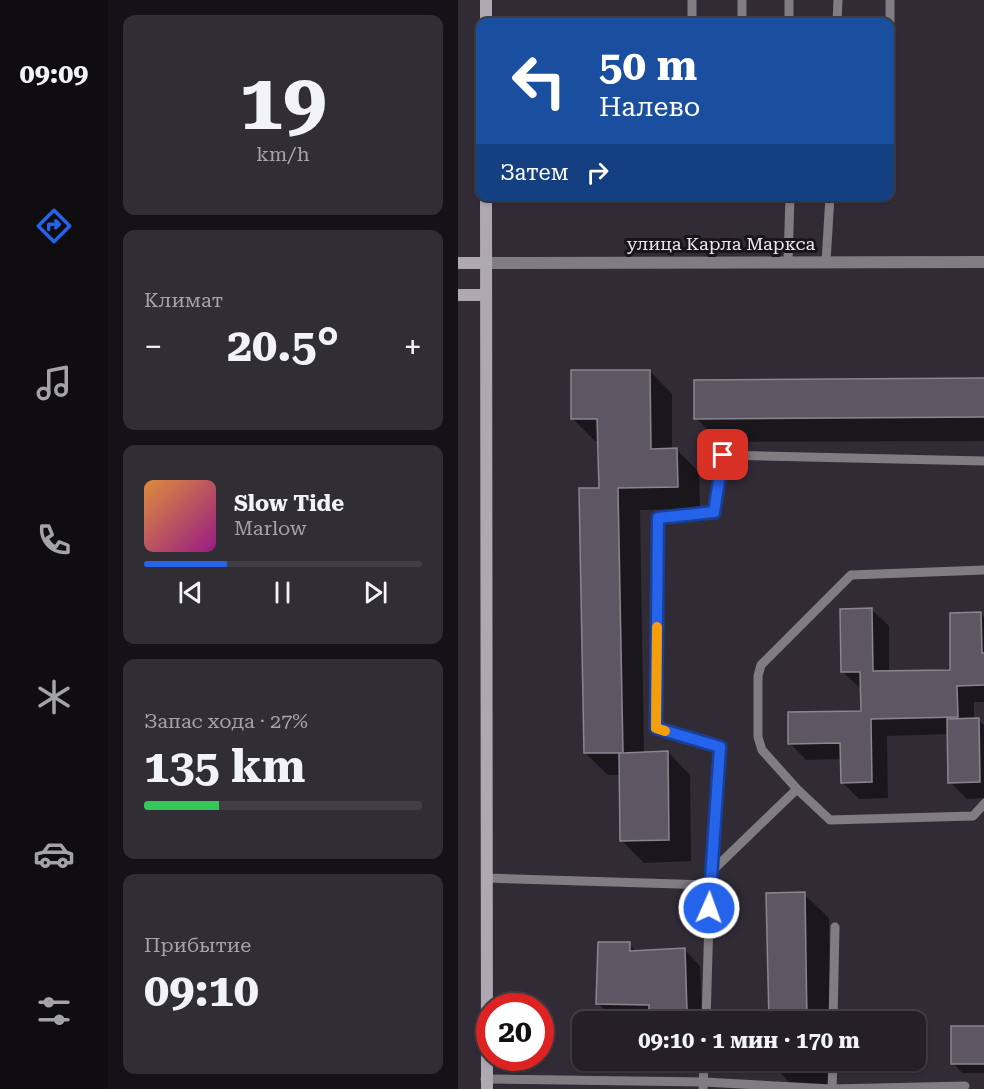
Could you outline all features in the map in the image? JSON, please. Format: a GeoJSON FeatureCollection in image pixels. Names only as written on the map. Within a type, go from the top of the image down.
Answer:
{"type":"FeatureCollection","features":[{"type":"Feature","properties":{"kind":"street"},"geometry":{"type":"LineString","coordinates":[[484,0],[484,18]]}},
{"type":"Feature","properties":{"kind":"street"},"geometry":{"type":"LineString","coordinates":[[485,201],[486,1084]]}},
{"type":"Feature","properties":{"kind":"street","name":"улица Карла Маркса"},"geometry":{"type":"LineString","coordinates":[[458,263],[984,262]]}},
{"type":"Feature","properties":{"kind":"street"},"geometry":{"type":"LineString","coordinates":[[458,295],[485,295]]}},
{"type":"Feature","properties":{"kind":"street"},"geometry":{"type":"LineString","coordinates":[[485,295],[486,1084]]}},
{"type":"Feature","properties":{"kind":"lane"},"geometry":{"type":"LineString","coordinates":[[692,0],[692,18]]}},
{"type":"Feature","properties":{"kind":"lane"},"geometry":{"type":"LineString","coordinates":[[742,0],[742,18]]}},
{"type":"Feature","properties":{"kind":"lane"},"geometry":{"type":"LineString","coordinates":[[789,0],[789,18]]}},
{"type":"Feature","properties":{"kind":"lane"},"geometry":{"type":"LineString","coordinates":[[838,0],[838,18]]}},
{"type":"Feature","properties":{"kind":"lane"},"geometry":{"type":"LineString","coordinates":[[890,0],[890,18]]}},
{"type":"Feature","properties":{"kind":"lane"},"geometry":{"type":"LineString","coordinates":[[788,262],[790,201]]}},
{"type":"Feature","properties":{"kind":"lane"},"geometry":{"type":"LineString","coordinates":[[826,262],[830,201]]}},
{"type":"Feature","properties":{"kind":"lane"},"geometry":{"type":"LineString","coordinates":[[706,1011],[710,885],[720,747],[656,728],[658,518],[714,512],[723,455],[984,460]]}},
{"type":"Feature","properties":{"kind":"lane"},"geometry":{"type":"LineString","coordinates":[[984,570],[851,575],[761,665],[758,676],[758,737],[762,750],[797,789],[830,820],[973,816],[984,803]]}},
{"type":"Feature","properties":{"kind":"lane"},"geometry":{"type":"LineString","coordinates":[[711,872],[797,789]]}},
{"type":"Feature","properties":{"kind":"lane"},"geometry":{"type":"LineString","coordinates":[[486,878],[710,885]]}},
{"type":"Feature","properties":{"kind":"lane"},"geometry":{"type":"LineString","coordinates":[[833,1011],[835,927]]}},
{"type":"Feature","properties":{"kind":"lane"},"geometry":{"type":"LineString","coordinates":[[832,1089],[833,1071]]}},
{"type":"Feature","properties":{"kind":"lane"},"geometry":{"type":"LineString","coordinates":[[486,1084],[704,1085],[832,1089],[965,1086]]}},
{"type":"Feature","properties":{"kind":"building"},"geometry":{"type":"Polygon","coordinates":[[[571,370],[650,370],[651,449],[677,448],[678,487],[618,488],[623,753],[668,751],[669,840],[620,841],[619,753],[584,753],[579,488],[599,488],[597,419],[571,419],[571,370]]]}},
{"type":"Feature","properties":{"kind":"building"},"geometry":{"type":"Polygon","coordinates":[[[985,378],[985,417],[694,419],[694,380],[985,378]]]}},
{"type":"Feature","properties":{"kind":"building"},"geometry":{"type":"Polygon","coordinates":[[[872,608],[873,671],[950,670],[950,613],[981,612],[985,685],[957,686],[958,717],[871,719],[872,782],[841,783],[840,743],[788,744],[788,712],[861,711],[860,672],[841,672],[840,609],[872,608]]]}},
{"type":"Feature","properties":{"kind":"building"},"geometry":{"type":"Polygon","coordinates":[[[979,718],[980,782],[948,783],[947,719],[979,718]]]}},
{"type":"Feature","properties":{"kind":"building"},"geometry":{"type":"Polygon","coordinates":[[[805,892],[807,1011],[769,1011],[766,893],[805,892]]]}},
{"type":"Feature","properties":{"kind":"building"},"geometry":{"type":"Polygon","coordinates":[[[598,942],[630,942],[630,951],[685,948],[687,1011],[649,1011],[649,1005],[596,1004],[598,942]]]}},
{"type":"Feature","properties":{"kind":"building"},"geometry":{"type":"Polygon","coordinates":[[[951,1026],[985,1026],[985,1064],[951,1064],[951,1026]]]}},
{"type":"Feature","properties":{"kind":"slow traffic"},"geometry":{"type":"LineString","coordinates":[[657,627],[656,728],[665,731]]}},
{"type":"Feature","properties":{"kind":"route"},"geometry":{"type":"LineString","coordinates":[[709,908],[720,747],[656,728],[658,518],[714,512],[723,455]]}}]}
